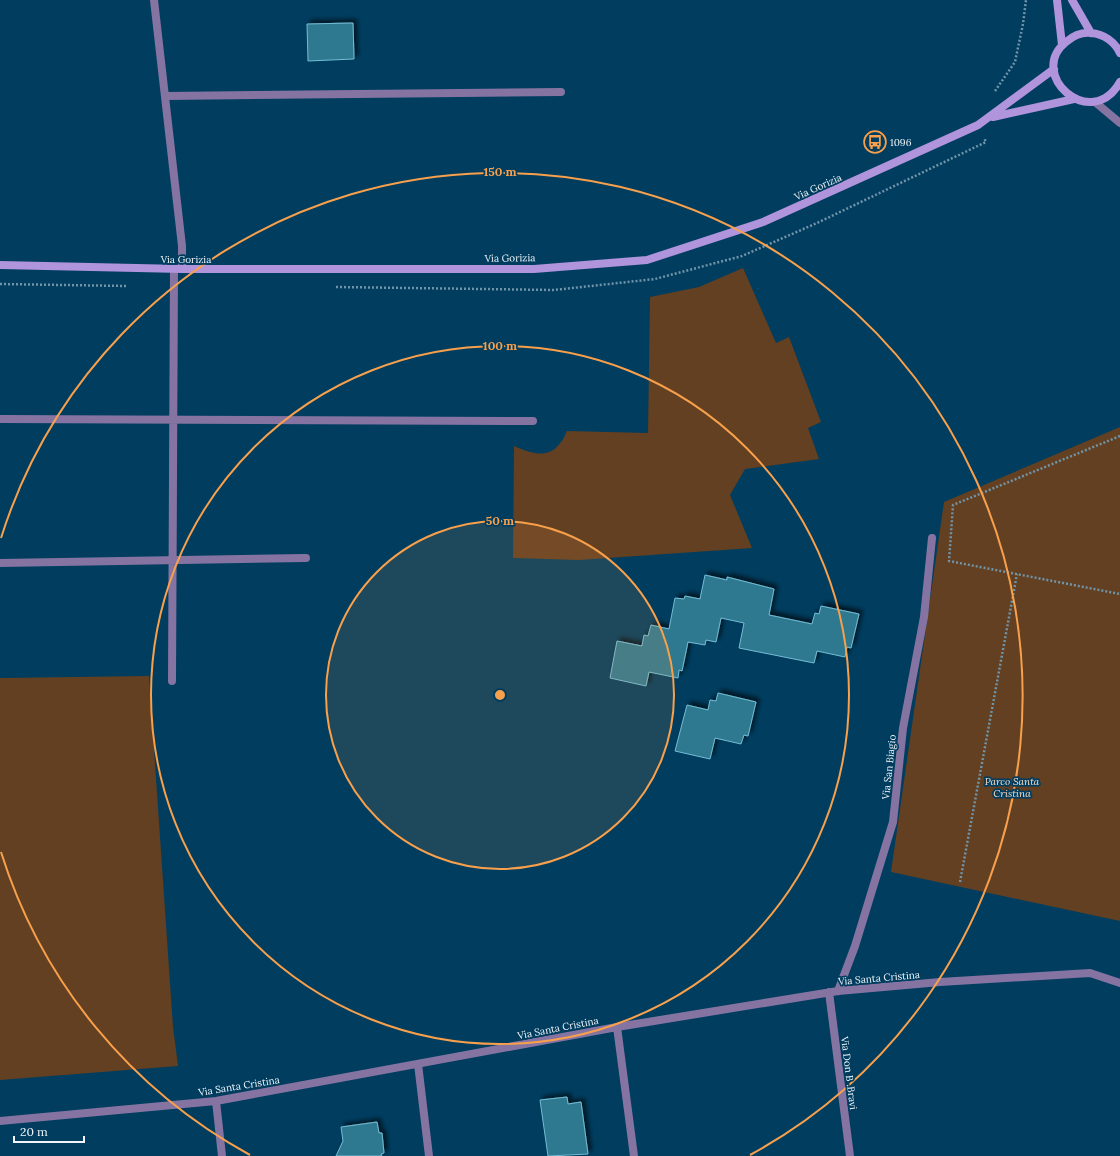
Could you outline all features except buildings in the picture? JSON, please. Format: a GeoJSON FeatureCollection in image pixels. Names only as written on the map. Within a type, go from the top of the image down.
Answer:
{"type":"FeatureCollection","features":[{"type":"Feature","properties":{"kind":"street"},"geometry":{"type":"LineString","coordinates":[[154,0],[182,246],[178,269],[174,420],[172,681]]}},
{"type":"Feature","properties":{"kind":"street"},"geometry":{"type":"LineString","coordinates":[[1056,0],[1062,45]]}},
{"type":"Feature","properties":{"kind":"street"},"geometry":{"type":"LineString","coordinates":[[1072,0],[1091,33]]}},
{"type":"Feature","properties":{"kind":"street"},"geometry":{"type":"LineString","coordinates":[[1120,51],[1112,42],[1102,35],[1091,33],[1076,36],[1062,45],[1055,60],[1054,69],[1060,87],[1074,99],[1084,102],[1095,102],[1105,98],[1114,92],[1120,83]]}},
{"type":"Feature","properties":{"kind":"street","name":"Via Gorizia"},"geometry":{"type":"LineString","coordinates":[[0,265],[178,269],[534,269],[647,260],[763,222],[978,125],[1054,69]]}},
{"type":"Feature","properties":{"kind":"street"},"geometry":{"type":"LineString","coordinates":[[166,96],[560,92]]}},
{"type":"Feature","properties":{"kind":"street","name":"Via Gorizia"},"geometry":{"type":"LineString","coordinates":[[990,117],[1074,99]]}},
{"type":"Feature","properties":{"kind":"street"},"geometry":{"type":"LineString","coordinates":[[1095,102],[1120,122]]}},
{"type":"Feature","properties":{"kind":"street"},"geometry":{"type":"LineString","coordinates":[[0,419],[534,421]]}},
{"type":"Feature","properties":{"kind":"street","name":"Via San Biagio"},"geometry":{"type":"LineString","coordinates":[[838,991],[858,939],[893,822],[903,728],[924,617],[932,538]]}},
{"type":"Feature","properties":{"kind":"street"},"geometry":{"type":"LineString","coordinates":[[0,563],[306,558]]}},
{"type":"Feature","properties":{"kind":"street","name":"Via Santa Cristina"},"geometry":{"type":"LineString","coordinates":[[0,1121],[216,1101],[617,1027],[829,992],[940,982],[1090,973],[1120,983]]}},
{"type":"Feature","properties":{"kind":"street","name":"Via Don B .Bravi"},"geometry":{"type":"LineString","coordinates":[[829,992],[850,1156]]}},
{"type":"Feature","properties":{"kind":"street"},"geometry":{"type":"LineString","coordinates":[[617,1027],[634,1156]]}},
{"type":"Feature","properties":{"kind":"street"},"geometry":{"type":"LineString","coordinates":[[418,1064],[429,1156]]}},
{"type":"Feature","properties":{"kind":"street"},"geometry":{"type":"LineString","coordinates":[[216,1101],[222,1156]]}},
{"type":"Feature","properties":{"kind":"path"},"geometry":{"type":"LineString","coordinates":[[989,95],[995,91],[1015,62],[1023,24],[1026,0]]}},
{"type":"Feature","properties":{"kind":"path"},"geometry":{"type":"LineString","coordinates":[[978,125],[986,142]]}},
{"type":"Feature","properties":{"kind":"path"},"geometry":{"type":"LineString","coordinates":[[1120,436],[953,505],[949,561],[1120,594]]}},
{"type":"Feature","properties":{"kind":"path"},"geometry":{"type":"LineString","coordinates":[[960,882],[1017,574]]}},
{"type":"Feature","properties":{"kind":"green space"},"geometry":{"type":"Polygon","coordinates":[[[743,268],[776,343],[789,337],[821,422],[808,428],[819,459],[745,469],[730,495],[752,548],[579,560],[513,558],[514,446],[531,452],[545,453],[552,451],[557,447],[567,431],[648,433],[650,297],[699,287],[743,268]]]}},
{"type":"Feature","properties":{"kind":"green space","name":"Parco Santa Cristina"},"geometry":{"type":"Polygon","coordinates":[[[1120,427],[1120,921],[891,872],[944,502],[1120,427]]]}},
{"type":"Feature","properties":{"kind":"green space"},"geometry":{"type":"Polygon","coordinates":[[[149,676],[173,1027],[178,1066],[0,1080],[0,678],[149,676]]]}},
{"type":"Feature","properties":{"kind":"place","name":"1096"},"geometry":{"type":"Point","coordinates":[875,142]}}]}
